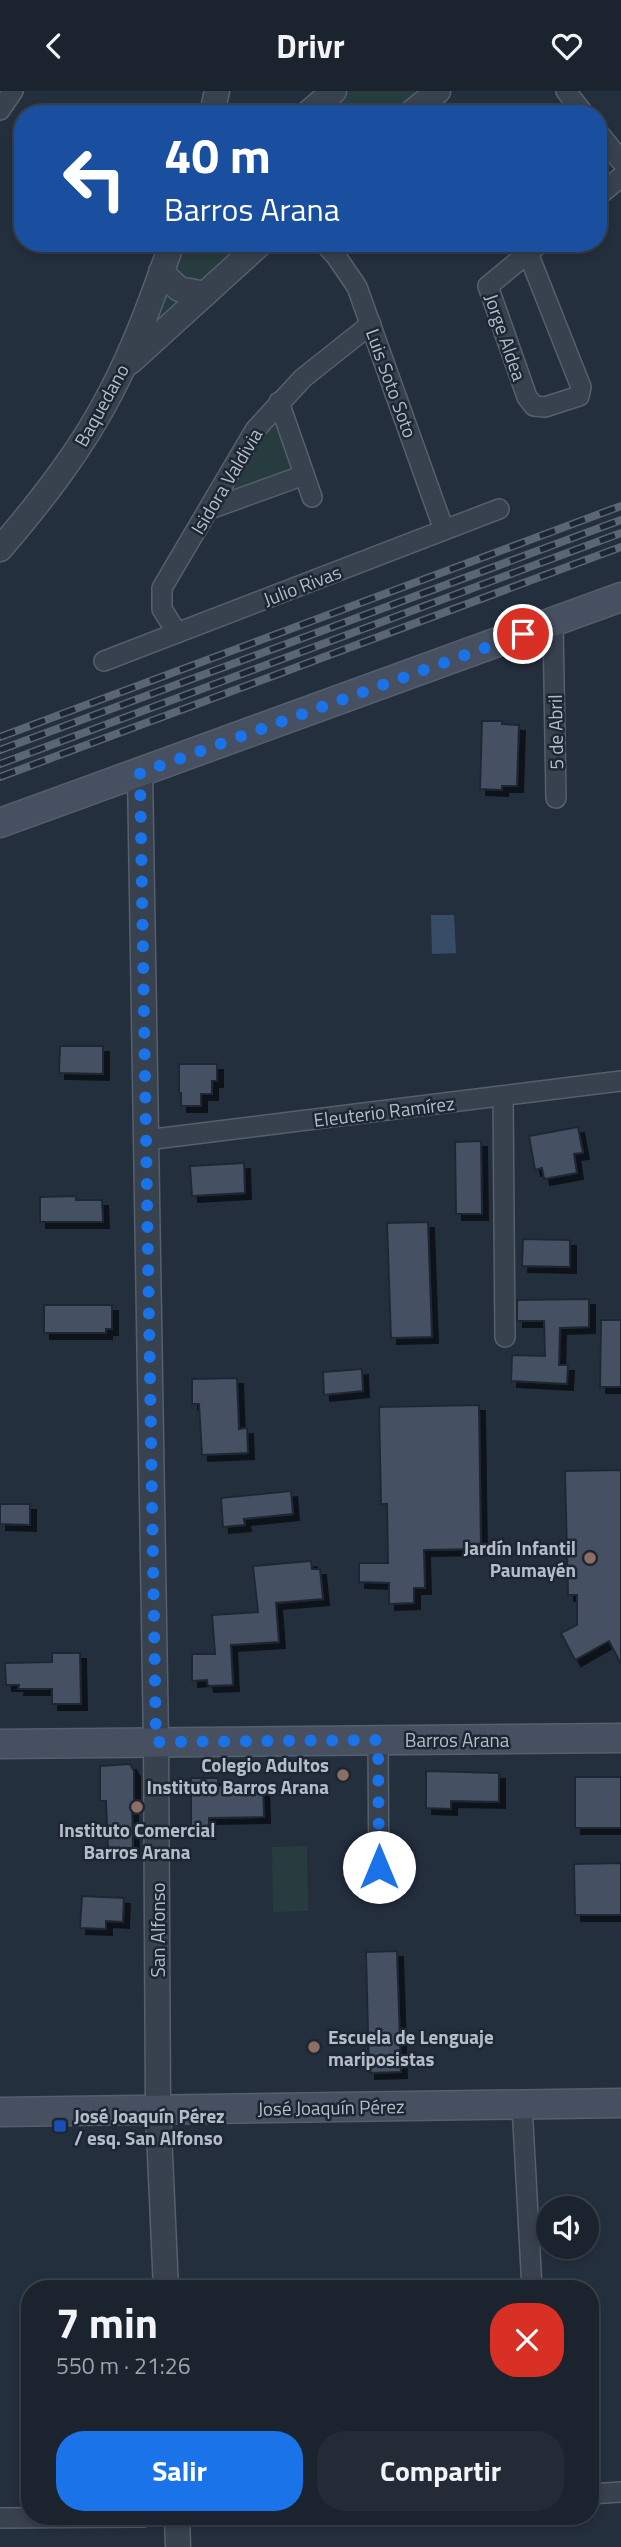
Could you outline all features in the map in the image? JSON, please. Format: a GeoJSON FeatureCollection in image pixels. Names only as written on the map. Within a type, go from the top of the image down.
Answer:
{"type":"FeatureCollection","features":[{"type":"Feature","properties":{"kind":"main road"},"geometry":{"type":"LineString","coordinates":[[0,823],[621,597]]}},
{"type":"Feature","properties":{"kind":"main road","name":"Barros Arana"},"geometry":{"type":"LineString","coordinates":[[0,1744],[621,1738]]}},
{"type":"Feature","properties":{"kind":"main road","name":"José Joaquín Pérez"},"geometry":{"type":"LineString","coordinates":[[0,2112],[621,2103]]}},
{"type":"Feature","properties":{"kind":"street"},"geometry":{"type":"LineString","coordinates":[[0,110],[13,91]]}},
{"type":"Feature","properties":{"kind":"street"},"geometry":{"type":"LineString","coordinates":[[318,105],[334,91]]}},
{"type":"Feature","properties":{"kind":"street"},"geometry":{"type":"LineString","coordinates":[[421,105],[438,91]]}},
{"type":"Feature","properties":{"kind":"street"},"geometry":{"type":"LineString","coordinates":[[566,91],[577,105]]}},
{"type":"Feature","properties":{"kind":"street"},"geometry":{"type":"LineString","coordinates":[[607,143],[621,160]]}},
{"type":"Feature","properties":{"kind":"street"},"geometry":{"type":"LineString","coordinates":[[607,189],[621,177]]}},
{"type":"Feature","properties":{"kind":"street","name":"Baquedano"},"geometry":{"type":"LineString","coordinates":[[0,549],[68,463],[105,404],[124,367],[169,252]]}},
{"type":"Feature","properties":{"kind":"street"},"geometry":{"type":"LineString","coordinates":[[124,367],[251,252]]}},
{"type":"Feature","properties":{"kind":"street","name":"Luis Soto Soto"},"geometry":{"type":"LineString","coordinates":[[332,252],[357,287],[444,530]]}},
{"type":"Feature","properties":{"kind":"street","name":"Jorge Aldea"},"geometry":{"type":"LineString","coordinates":[[529,252],[488,286],[527,397],[534,406],[545,407],[579,396],[581,387],[535,252]]}},
{"type":"Feature","properties":{"kind":"street"},"geometry":{"type":"LineString","coordinates":[[161,272],[179,289],[205,294]]}},
{"type":"Feature","properties":{"kind":"street","name":"Isidora Valdivia"},"geometry":{"type":"LineString","coordinates":[[177,633],[162,609],[162,588],[255,430],[303,378],[371,324]]}},
{"type":"Feature","properties":{"kind":"street"},"geometry":{"type":"LineString","coordinates":[[279,401],[312,498]]}},
{"type":"Feature","properties":{"kind":"street"},"geometry":{"type":"LineString","coordinates":[[210,509],[304,475]]}},
{"type":"Feature","properties":{"kind":"street","name":"Julio Rivas"},"geometry":{"type":"LineString","coordinates":[[104,661],[499,509]]}},
{"type":"Feature","properties":{"kind":"street","name":"5 de Abril"},"geometry":{"type":"LineString","coordinates":[[553,623],[556,798]]}},
{"type":"Feature","properties":{"kind":"street","name":"San Alfonso"},"geometry":{"type":"LineString","coordinates":[[140,773],[156,1742],[158,2110],[166,2280]]}},
{"type":"Feature","properties":{"kind":"street","name":"Eleuterio Ramírez"},"geometry":{"type":"LineString","coordinates":[[146,1140],[621,1081]]}},
{"type":"Feature","properties":{"kind":"street"},"geometry":{"type":"LineString","coordinates":[[503,1096],[505,1337]]}},
{"type":"Feature","properties":{"kind":"street"},"geometry":{"type":"LineString","coordinates":[[378,1740],[379,1893]]}},
{"type":"Feature","properties":{"kind":"street"},"geometry":{"type":"LineString","coordinates":[[522,2104],[532,2280]]}},
{"type":"Feature","properties":{"kind":"street"},"geometry":{"type":"LineString","coordinates":[[599,2493],[621,2492]]}},
{"type":"Feature","properties":{"kind":"street"},"geometry":{"type":"LineString","coordinates":[[0,2518],[21,2518]]}},
{"type":"Feature","properties":{"kind":"street"},"geometry":{"type":"LineString","coordinates":[[177,2525],[178,2547]]}},
{"type":"Feature","properties":{"kind":"green space"},"geometry":{"type":"Polygon","coordinates":[[[341,91],[431,91],[415,105],[324,105],[341,91]]]}},
{"type":"Feature","properties":{"kind":"green space"},"geometry":{"type":"Polygon","coordinates":[[[179,252],[242,252],[157,324],[179,252]]]}},
{"type":"Feature","properties":{"kind":"green space"},"geometry":{"type":"Polygon","coordinates":[[[276,412],[298,472],[222,501],[276,412]]]}},
{"type":"Feature","properties":{"kind":"green space"},"geometry":{"type":"Polygon","coordinates":[[[307,1846],[308,1911],[273,1912],[272,1847],[307,1846]]]}},
{"type":"Feature","properties":{"kind":"water"},"geometry":{"type":"Polygon","coordinates":[[[431,915],[454,915],[456,953],[432,954],[431,915]]]}},
{"type":"Feature","properties":{"kind":"building"},"geometry":{"type":"Polygon","coordinates":[[[482,721],[502,721],[502,724],[519,725],[517,786],[502,786],[502,790],[480,789],[482,721]]]}},
{"type":"Feature","properties":{"kind":"building"},"geometry":{"type":"Polygon","coordinates":[[[60,1046],[103,1046],[103,1074],[59,1073],[60,1046]]]}},
{"type":"Feature","properties":{"kind":"building"},"geometry":{"type":"Polygon","coordinates":[[[179,1064],[217,1064],[217,1081],[212,1081],[212,1094],[201,1094],[201,1106],[181,1106],[179,1064]]]}},
{"type":"Feature","properties":{"kind":"building"},"geometry":{"type":"Polygon","coordinates":[[[578,1127],[583,1153],[574,1154],[577,1173],[544,1179],[542,1168],[535,1170],[529,1136],[578,1127]]]}},
{"type":"Feature","properties":{"kind":"building"},"geometry":{"type":"Polygon","coordinates":[[[481,1141],[482,1214],[456,1214],[455,1142],[481,1141]]]}},
{"type":"Feature","properties":{"kind":"building"},"geometry":{"type":"Polygon","coordinates":[[[244,1163],[245,1193],[192,1196],[190,1166],[244,1163]]]}},
{"type":"Feature","properties":{"kind":"building"},"geometry":{"type":"Polygon","coordinates":[[[76,1196],[76,1200],[102,1200],[103,1222],[40,1222],[40,1197],[76,1196]]]}},
{"type":"Feature","properties":{"kind":"building"},"geometry":{"type":"Polygon","coordinates":[[[428,1222],[432,1337],[391,1338],[387,1223],[428,1222]]]}},
{"type":"Feature","properties":{"kind":"building"},"geometry":{"type":"Polygon","coordinates":[[[523,1239],[570,1240],[570,1267],[522,1266],[523,1239]]]}},
{"type":"Feature","properties":{"kind":"building"},"geometry":{"type":"Polygon","coordinates":[[[589,1299],[589,1327],[560,1328],[559,1365],[568,1365],[567,1384],[511,1381],[512,1355],[545,1356],[544,1321],[517,1321],[517,1300],[589,1299]]]}},
{"type":"Feature","properties":{"kind":"building"},"geometry":{"type":"Polygon","coordinates":[[[44,1305],[112,1305],[112,1329],[106,1329],[106,1333],[44,1333],[44,1305]]]}},
{"type":"Feature","properties":{"kind":"building"},"geometry":{"type":"Polygon","coordinates":[[[601,1320],[621,1320],[621,1387],[600,1387],[601,1320]]]}},
{"type":"Feature","properties":{"kind":"building"},"geometry":{"type":"Polygon","coordinates":[[[362,1369],[363,1391],[324,1395],[323,1372],[362,1369]]]}},
{"type":"Feature","properties":{"kind":"building"},"geometry":{"type":"Polygon","coordinates":[[[237,1378],[239,1429],[247,1428],[248,1453],[202,1455],[199,1404],[192,1404],[192,1379],[237,1378]]]}},
{"type":"Feature","properties":{"kind":"building"},"geometry":{"type":"Polygon","coordinates":[[[479,1405],[481,1549],[424,1550],[425,1588],[414,1588],[414,1603],[389,1604],[389,1583],[359,1582],[359,1563],[388,1563],[387,1504],[381,1504],[379,1407],[479,1405]]]}},
{"type":"Feature","properties":{"kind":"building"},"geometry":{"type":"Polygon","coordinates":[[[621,1470],[621,1664],[609,1641],[575,1660],[561,1633],[577,1625],[577,1595],[568,1595],[565,1471],[621,1470]]]}},
{"type":"Feature","properties":{"kind":"building"},"geometry":{"type":"Polygon","coordinates":[[[291,1491],[293,1514],[244,1519],[245,1525],[223,1527],[221,1498],[291,1491]]]}},
{"type":"Feature","properties":{"kind":"building"},"geometry":{"type":"Polygon","coordinates":[[[0,1504],[30,1504],[30,1525],[0,1524],[0,1504]]]}},
{"type":"Feature","properties":{"kind":"building"},"geometry":{"type":"Polygon","coordinates":[[[311,1561],[312,1569],[320,1569],[323,1599],[276,1603],[279,1642],[231,1645],[233,1685],[208,1686],[207,1680],[192,1681],[192,1654],[215,1654],[212,1615],[258,1612],[253,1566],[311,1561]]]}},
{"type":"Feature","properties":{"kind":"building"},"geometry":{"type":"Polygon","coordinates":[[[52,1653],[80,1653],[81,1704],[52,1704],[52,1689],[18,1689],[19,1685],[6,1685],[5,1663],[52,1662],[52,1653]]]}},
{"type":"Feature","properties":{"kind":"building"},"geometry":{"type":"Polygon","coordinates":[[[130,1764],[134,1771],[133,1848],[108,1848],[106,1801],[100,1801],[100,1766],[130,1764]]]}},
{"type":"Feature","properties":{"kind":"building"},"geometry":{"type":"Polygon","coordinates":[[[426,1771],[499,1773],[499,1802],[451,1801],[451,1809],[426,1808],[426,1771]]]}},
{"type":"Feature","properties":{"kind":"building"},"geometry":{"type":"Polygon","coordinates":[[[575,1777],[621,1777],[621,1828],[575,1828],[575,1777]]]}},
{"type":"Feature","properties":{"kind":"building"},"geometry":{"type":"Polygon","coordinates":[[[191,1778],[218,1778],[218,1786],[263,1785],[264,1817],[209,1818],[209,1833],[191,1832],[191,1778]]]}},
{"type":"Feature","properties":{"kind":"building"},"geometry":{"type":"Polygon","coordinates":[[[621,1863],[621,1915],[575,1915],[574,1864],[621,1863]]]}},
{"type":"Feature","properties":{"kind":"building"},"geometry":{"type":"Polygon","coordinates":[[[82,1896],[124,1898],[123,1922],[106,1921],[106,1929],[80,1928],[82,1896]]]}},
{"type":"Feature","properties":{"kind":"building"},"geometry":{"type":"Polygon","coordinates":[[[397,1951],[401,2072],[369,2073],[366,1952],[397,1951]]]}},
{"type":"Feature","properties":{"kind":"railway"},"geometry":{"type":"LineString","coordinates":[[0,737],[621,506]]}},
{"type":"Feature","properties":{"kind":"railway"},"geometry":{"type":"LineString","coordinates":[[0,750],[621,520]]}},
{"type":"Feature","properties":{"kind":"railway"},"geometry":{"type":"LineString","coordinates":[[0,764],[621,533]]}},
{"type":"Feature","properties":{"kind":"railway"},"geometry":{"type":"LineString","coordinates":[[0,777],[621,547]]}},
{"type":"Feature","properties":{"kind":"place","name":"Jardín Infantil Paumayén"},"geometry":{"type":"Point","coordinates":[590,1558]}},
{"type":"Feature","properties":{"kind":"place","name":"Colegio Adultos Instituto Barros Arana"},"geometry":{"type":"Point","coordinates":[343,1775]}},
{"type":"Feature","properties":{"kind":"place","name":"Instituto Comercial Barros Arana"},"geometry":{"type":"Point","coordinates":[137,1807]}},
{"type":"Feature","properties":{"kind":"place","name":"Escuela de Lenguaje mariposistas"},"geometry":{"type":"Point","coordinates":[314,2047]}},
{"type":"Feature","properties":{"kind":"place","name":"José Joaquín Pérez / esq. San Alfonso"},"geometry":{"type":"Point","coordinates":[60,2126]}},
{"type":"Feature","properties":{"kind":"route"},"geometry":{"type":"LineString","coordinates":[[379,1867],[378,1740],[156,1742],[140,773],[523,634]]}}]}
